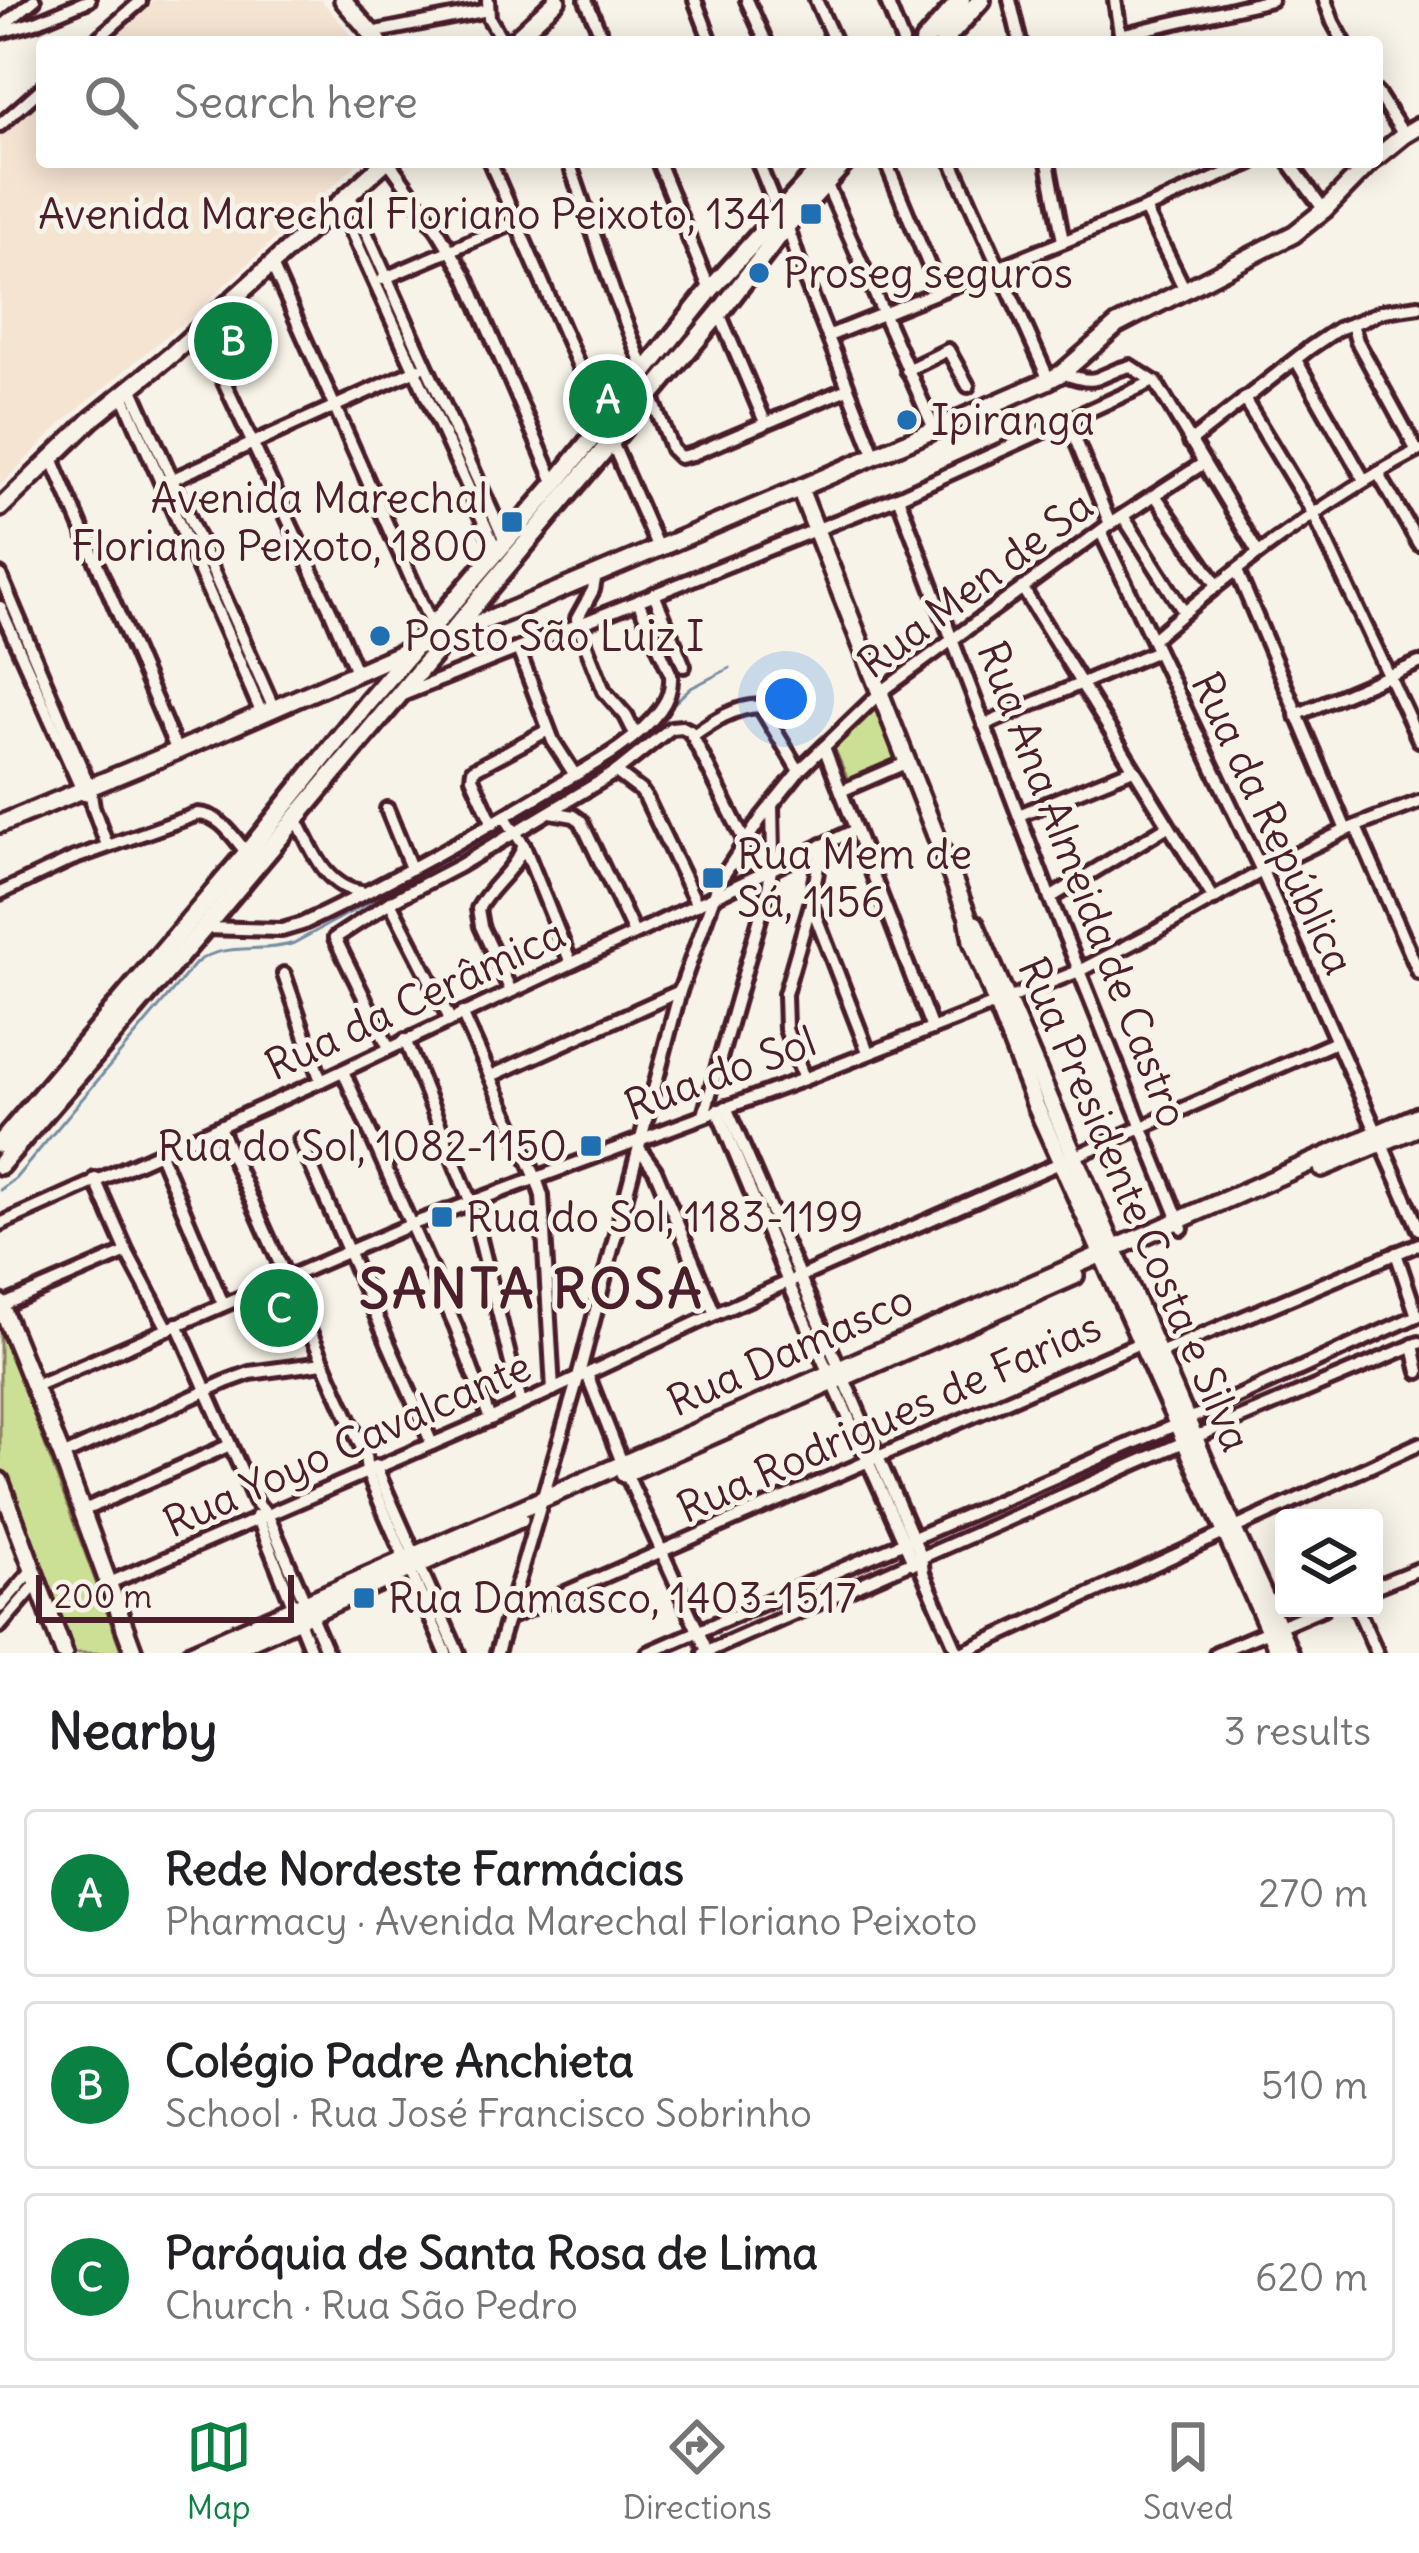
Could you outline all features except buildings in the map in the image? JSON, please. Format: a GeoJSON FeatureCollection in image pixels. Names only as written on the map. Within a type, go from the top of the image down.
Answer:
{"type":"FeatureCollection","features":[{"type":"Feature","properties":{"kind":"main road"},"geometry":{"type":"LineString","coordinates":[[929,36],[961,0]]}},
{"type":"Feature","properties":{"kind":"main road"},"geometry":{"type":"LineString","coordinates":[[948,36],[981,0]]}},
{"type":"Feature","properties":{"kind":"main road"},"geometry":{"type":"LineString","coordinates":[[0,1165],[393,699],[501,546],[719,313],[824,169]]}},
{"type":"Feature","properties":{"kind":"main road"},"geometry":{"type":"LineString","coordinates":[[0,1144],[415,647],[440,631],[607,433],[644,370],[710,290],[783,220]]}},
{"type":"Feature","properties":{"kind":"street"},"geometry":{"type":"LineString","coordinates":[[0,30],[34,0]]}},
{"type":"Feature","properties":{"kind":"street"},"geometry":{"type":"LineString","coordinates":[[0,30],[36,22],[89,0]]}},
{"type":"Feature","properties":{"kind":"street"},"geometry":{"type":"LineString","coordinates":[[343,0],[373,36]]}},
{"type":"Feature","properties":{"kind":"street"},"geometry":{"type":"LineString","coordinates":[[520,36],[557,0]]}},
{"type":"Feature","properties":{"kind":"street"},"geometry":{"type":"LineString","coordinates":[[586,0],[601,36]]}},
{"type":"Feature","properties":{"kind":"street"},"geometry":{"type":"LineString","coordinates":[[695,0],[709,36]]}},
{"type":"Feature","properties":{"kind":"street"},"geometry":{"type":"LineString","coordinates":[[747,0],[763,36]]}},
{"type":"Feature","properties":{"kind":"street"},"geometry":{"type":"LineString","coordinates":[[816,0],[832,36]]}},
{"type":"Feature","properties":{"kind":"street"},"geometry":{"type":"LineString","coordinates":[[886,0],[900,36]]}},
{"type":"Feature","properties":{"kind":"street"},"geometry":{"type":"LineString","coordinates":[[1010,0],[1019,36]]}},
{"type":"Feature","properties":{"kind":"street"},"geometry":{"type":"LineString","coordinates":[[1114,0],[1120,36]]}},
{"type":"Feature","properties":{"kind":"street"},"geometry":{"type":"LineString","coordinates":[[1133,36],[1271,0]]}},
{"type":"Feature","properties":{"kind":"street"},"geometry":{"type":"LineString","coordinates":[[1325,0],[1341,36]]}},
{"type":"Feature","properties":{"kind":"street"},"geometry":{"type":"LineString","coordinates":[[101,36],[139,1]]}},
{"type":"Feature","properties":{"kind":"street"},"geometry":{"type":"LineString","coordinates":[[382,36],[488,5],[493,29],[508,36]]}},
{"type":"Feature","properties":{"kind":"street"},"geometry":{"type":"LineString","coordinates":[[0,125],[36,93]]}},
{"type":"Feature","properties":{"kind":"street"},"geometry":{"type":"LineString","coordinates":[[1383,99],[1412,130],[1383,152]]}},
{"type":"Feature","properties":{"kind":"street"},"geometry":{"type":"LineString","coordinates":[[0,508],[92,419],[200,330],[380,168]]}},
{"type":"Feature","properties":{"kind":"street"},"geometry":{"type":"LineString","coordinates":[[391,168],[451,250],[555,484]]}},
{"type":"Feature","properties":{"kind":"street"},"geometry":{"type":"LineString","coordinates":[[493,168],[658,548]]}},
{"type":"Feature","properties":{"kind":"street"},"geometry":{"type":"LineString","coordinates":[[571,168],[644,370]]}},
{"type":"Feature","properties":{"kind":"street"},"geometry":{"type":"LineString","coordinates":[[661,168],[710,290]]}},
{"type":"Feature","properties":{"kind":"street"},"geometry":{"type":"LineString","coordinates":[[761,168],[875,456]]}},
{"type":"Feature","properties":{"kind":"street"},"geometry":{"type":"LineString","coordinates":[[888,168],[939,290]]}},
{"type":"Feature","properties":{"kind":"street"},"geometry":{"type":"LineString","coordinates":[[955,168],[998,268],[1055,377]]}},
{"type":"Feature","properties":{"kind":"street"},"geometry":{"type":"LineString","coordinates":[[1049,168],[1063,241]]}},
{"type":"Feature","properties":{"kind":"street"},"geometry":{"type":"LineString","coordinates":[[827,336],[1238,168]]}},
{"type":"Feature","properties":{"kind":"street"},"geometry":{"type":"LineString","coordinates":[[1293,168],[1324,210]]}},
{"type":"Feature","properties":{"kind":"street"},"geometry":{"type":"LineString","coordinates":[[272,265],[333,407],[440,631],[596,574],[1055,377],[1117,326],[1294,234],[1363,168]]}},
{"type":"Feature","properties":{"kind":"street"},"geometry":{"type":"LineString","coordinates":[[824,169],[934,431]]}},
{"type":"Feature","properties":{"kind":"street"},"geometry":{"type":"LineString","coordinates":[[344,199],[501,546]]}},
{"type":"Feature","properties":{"kind":"street"},"geometry":{"type":"LineString","coordinates":[[1145,209],[1185,290]]}},
{"type":"Feature","properties":{"kind":"street"},"geometry":{"type":"LineString","coordinates":[[381,280],[516,222]]}},
{"type":"Feature","properties":{"kind":"street"},"geometry":{"type":"LineString","coordinates":[[1190,442],[1338,329],[1384,311],[1419,306]]}},
{"type":"Feature","properties":{"kind":"street"},"geometry":{"type":"LineString","coordinates":[[719,313],[765,422]]}},
{"type":"Feature","properties":{"kind":"street"},"geometry":{"type":"LineString","coordinates":[[984,725],[1082,685],[1155,645],[1184,613],[1258,553],[1364,480],[1418,451],[1353,333],[1354,322]]}},
{"type":"Feature","properties":{"kind":"street"},"geometry":{"type":"LineString","coordinates":[[200,330],[357,674]]}},
{"type":"Feature","properties":{"kind":"street"},"geometry":{"type":"LineString","coordinates":[[907,370],[948,350],[968,386]]}},
{"type":"Feature","properties":{"kind":"street"},"geometry":{"type":"LineString","coordinates":[[1296,360],[1364,480]]}},
{"type":"Feature","properties":{"kind":"street"},"geometry":{"type":"LineString","coordinates":[[1055,377],[1094,381],[1130,366],[1160,388],[1258,553]]}},
{"type":"Feature","properties":{"kind":"street"},"geometry":{"type":"LineString","coordinates":[[173,478],[420,368]]}},
{"type":"Feature","properties":{"kind":"street"},"geometry":{"type":"LineString","coordinates":[[393,699],[898,497],[1152,382]]}},
{"type":"Feature","properties":{"kind":"street"},"geometry":{"type":"LineString","coordinates":[[650,392],[680,457],[848,389]]}},
{"type":"Feature","properties":{"kind":"street"},"geometry":{"type":"LineString","coordinates":[[127,391],[173,478],[268,712]]}},
{"type":"Feature","properties":{"kind":"street"},"geometry":{"type":"LineString","coordinates":[[127,391],[268,712]]}},
{"type":"Feature","properties":{"kind":"street"},"geometry":{"type":"LineString","coordinates":[[1244,400],[1313,513],[1419,740]]}},
{"type":"Feature","properties":{"kind":"street","name":"Rua da República"},"geometry":{"type":"LineString","coordinates":[[1068,421],[1155,645],[1262,871],[1419,1229]]}},
{"type":"Feature","properties":{"kind":"street"},"geometry":{"type":"LineString","coordinates":[[51,456],[177,751]]}},
{"type":"Feature","properties":{"kind":"street","name":"Rua Men de Sa"},"geometry":{"type":"LineString","coordinates":[[497,1653],[582,1376],[680,991],[719,882],[799,771],[880,692],[1123,516],[1204,464]]}},
{"type":"Feature","properties":{"kind":"street"},"geometry":{"type":"LineString","coordinates":[[1378,472],[1419,544]]}},
{"type":"Feature","properties":{"kind":"street","name":"Rua Presidente Costa e Silva"},"geometry":{"type":"LineString","coordinates":[[800,489],[968,917],[968,928],[1229,1532],[1273,1628],[1290,1653]]}},
{"type":"Feature","properties":{"kind":"street"},"geometry":{"type":"LineString","coordinates":[[1155,495],[1217,585]]}},
{"type":"Feature","properties":{"kind":"street","name":"Rua Ana Almeida de Castro"},"geometry":{"type":"LineString","coordinates":[[898,497],[1078,971],[1180,1224]]}},
{"type":"Feature","properties":{"kind":"street"},"geometry":{"type":"LineString","coordinates":[[1123,516],[1184,613]]}},
{"type":"Feature","properties":{"kind":"street"},"geometry":{"type":"LineString","coordinates":[[1237,571],[1296,715],[1419,973]]}},
{"type":"Feature","properties":{"kind":"street"},"geometry":{"type":"LineString","coordinates":[[0,574],[107,845]]}},
{"type":"Feature","properties":{"kind":"street"},"geometry":{"type":"LineString","coordinates":[[596,574],[578,625],[604,691],[635,734]]}},
{"type":"Feature","properties":{"kind":"street"},"geometry":{"type":"LineString","coordinates":[[1023,590],[1214,899]]}},
{"type":"Feature","properties":{"kind":"street"},"geometry":{"type":"LineString","coordinates":[[654,595],[684,666]]}},
{"type":"Feature","properties":{"kind":"street"},"geometry":{"type":"LineString","coordinates":[[389,1048],[335,938],[510,825],[650,721],[668,698],[670,675],[638,601]]}},
{"type":"Feature","properties":{"kind":"street"},"geometry":{"type":"LineString","coordinates":[[0,607],[86,790]]}},
{"type":"Feature","properties":{"kind":"street"},"geometry":{"type":"LineString","coordinates":[[0,824],[415,647]]}},
{"type":"Feature","properties":{"kind":"street"},"geometry":{"type":"LineString","coordinates":[[518,649],[548,730],[575,775]]}},
{"type":"Feature","properties":{"kind":"street"},"geometry":{"type":"LineString","coordinates":[[1296,715],[1419,663]]}},
{"type":"Feature","properties":{"kind":"street"},"geometry":{"type":"LineString","coordinates":[[690,732],[735,711],[760,706],[799,771]]}},
{"type":"Feature","properties":{"kind":"street"},"geometry":{"type":"LineString","coordinates":[[204,928],[282,930],[302,924],[493,824],[510,825],[551,812],[616,772],[677,726],[690,732],[745,842]]}},
{"type":"Feature","properties":{"kind":"street"},"geometry":{"type":"LineString","coordinates":[[493,824],[472,778],[475,768],[548,730]]}},
{"type":"Feature","properties":{"kind":"street"},"geometry":{"type":"LineString","coordinates":[[824,747],[932,1029]]}},
{"type":"Feature","properties":{"kind":"street"},"geometry":{"type":"LineString","coordinates":[[841,791],[908,762]]}},
{"type":"Feature","properties":{"kind":"street"},"geometry":{"type":"LineString","coordinates":[[1019,815],[1133,769]]}},
{"type":"Feature","properties":{"kind":"street"},"geometry":{"type":"LineString","coordinates":[[616,772],[646,798],[697,904]]}},
{"type":"Feature","properties":{"kind":"street","name":"Rua do Sol"},"geometry":{"type":"LineString","coordinates":[[35,1386],[410,1225],[641,1143],[1078,971],[1262,871],[1419,802]]}},
{"type":"Feature","properties":{"kind":"street"},"geometry":{"type":"LineString","coordinates":[[704,1115],[772,869],[772,806]]}},
{"type":"Feature","properties":{"kind":"street"},"geometry":{"type":"LineString","coordinates":[[387,809],[412,868]]}},
{"type":"Feature","properties":{"kind":"street"},"geometry":{"type":"LineString","coordinates":[[551,812],[581,821],[634,933]]}},
{"type":"Feature","properties":{"kind":"street"},"geometry":{"type":"LineString","coordinates":[[0,892],[107,845],[206,814],[219,820],[247,853]]}},
{"type":"Feature","properties":{"kind":"street"},"geometry":{"type":"LineString","coordinates":[[296,818],[331,878],[345,889],[365,892]]}},
{"type":"Feature","properties":{"kind":"street"},"geometry":{"type":"LineString","coordinates":[[510,825],[524,846],[571,963]]}},
{"type":"Feature","properties":{"kind":"street"},"geometry":{"type":"LineString","coordinates":[[1050,898],[1168,826]]}},
{"type":"Feature","properties":{"kind":"street","name":"Rua da Cerâmica"},"geometry":{"type":"LineString","coordinates":[[0,1224],[343,1071],[855,830]]}},
{"type":"Feature","properties":{"kind":"street"},"geometry":{"type":"LineString","coordinates":[[804,1079],[784,1012],[822,845]]}},
{"type":"Feature","properties":{"kind":"street"},"geometry":{"type":"LineString","coordinates":[[511,991],[478,909],[511,871],[524,846]]}},
{"type":"Feature","properties":{"kind":"street"},"geometry":{"type":"LineString","coordinates":[[390,902],[449,1019]]}},
{"type":"Feature","properties":{"kind":"street"},"geometry":{"type":"LineString","coordinates":[[811,904],[868,1052]]}},
{"type":"Feature","properties":{"kind":"street"},"geometry":{"type":"LineString","coordinates":[[284,974],[321,1081]]}},
{"type":"Feature","properties":{"kind":"street"},"geometry":{"type":"LineString","coordinates":[[490,1076],[680,991]]}},
{"type":"Feature","properties":{"kind":"street"},"geometry":{"type":"LineString","coordinates":[[462,1013],[536,1178],[544,1210],[553,1390]]}},
{"type":"Feature","properties":{"kind":"street"},"geometry":{"type":"LineString","coordinates":[[405,1040],[471,1203],[520,1404]]}},
{"type":"Feature","properties":{"kind":"street","name":"Rua Yoyo Cavalcante"},"geometry":{"type":"LineString","coordinates":[[107,1584],[1336,1042]]}},
{"type":"Feature","properties":{"kind":"street"},"geometry":{"type":"LineString","coordinates":[[343,1071],[456,1327],[490,1419]]}},
{"type":"Feature","properties":{"kind":"street"},"geometry":{"type":"LineString","coordinates":[[722,1108],[959,1653],[1419,1444]]}},
{"type":"Feature","properties":{"kind":"street","name":"Rua Damasco"},"geometry":{"type":"LineString","coordinates":[[191,1653],[412,1562],[1378,1138],[1419,1115]]}},
{"type":"Feature","properties":{"kind":"street"},"geometry":{"type":"LineString","coordinates":[[219,1126],[412,1562],[446,1653]]}},
{"type":"Feature","properties":{"kind":"street","name":"Rua Damasco"},"geometry":{"type":"LineString","coordinates":[[1378,1138],[1419,1127]]}},
{"type":"Feature","properties":{"kind":"street"},"geometry":{"type":"LineString","coordinates":[[300,1139],[432,1444]]}},
{"type":"Feature","properties":{"kind":"street"},"geometry":{"type":"LineString","coordinates":[[641,1143],[715,1314]]}},
{"type":"Feature","properties":{"kind":"street"},"geometry":{"type":"LineString","coordinates":[[160,1154],[223,1304]]}},
{"type":"Feature","properties":{"kind":"street"},"geometry":{"type":"LineString","coordinates":[[95,1179],[127,1252],[205,1390],[300,1610],[312,1653]]}},
{"type":"Feature","properties":{"kind":"street","name":"Rua Rodrigues de Farias"},"geometry":{"type":"LineString","coordinates":[[508,1618],[873,1461],[1419,1244]]}},
{"type":"Feature","properties":{"kind":"street"},"geometry":{"type":"LineString","coordinates":[[127,1252],[1,1305],[134,1653]]}},
{"type":"Feature","properties":{"kind":"street"},"geometry":{"type":"LineString","coordinates":[[648,1653],[1418,1315],[1396,1253]]}},
{"type":"Feature","properties":{"kind":"street"},"geometry":{"type":"LineString","coordinates":[[582,1376],[706,1652],[1416,1344],[1419,1372]]}},
{"type":"Feature","properties":{"kind":"street"},"geometry":{"type":"LineString","coordinates":[[62,1456],[250,1373],[323,1363]]}},
{"type":"Feature","properties":{"kind":"street"},"geometry":{"type":"LineString","coordinates":[[82,1511],[230,1445]]}},
{"type":"Feature","properties":{"kind":"street"},"geometry":{"type":"LineString","coordinates":[[0,1481],[64,1653]]}},
{"type":"Feature","properties":{"kind":"street"},"geometry":{"type":"LineString","coordinates":[[412,1562],[458,1653]]}},
{"type":"Feature","properties":{"kind":"street"},"geometry":{"type":"LineString","coordinates":[[1383,1583],[1419,1569]]}},
{"type":"Feature","properties":{"kind":"street"},"geometry":{"type":"LineString","coordinates":[[0,1607],[35,1575]]}},
{"type":"Feature","properties":{"kind":"street"},"geometry":{"type":"LineString","coordinates":[[0,1626],[35,1575]]}},
{"type":"Feature","properties":{"kind":"street"},"geometry":{"type":"LineString","coordinates":[[300,1610],[327,1653]]}},
{"type":"Feature","properties":{"kind":"street","name":"Rua Damasco"},"geometry":{"type":"LineString","coordinates":[[227,1652],[300,1610]]}},
{"type":"Feature","properties":{"kind":"street"},"geometry":{"type":"LineString","coordinates":[[1216,1653],[1300,1617]]}},
{"type":"Feature","properties":{"kind":"street"},"geometry":{"type":"LineString","coordinates":[[1361,1617],[1377,1653]]}},
{"type":"Feature","properties":{"kind":"street","name":"Rua Presidente Costa e Silva"},"geometry":{"type":"LineString","coordinates":[[1273,1628],[1279,1653]]}},
{"type":"Feature","properties":{"kind":"shaded area"},"geometry":{"type":"Polygon","coordinates":[[[153,0],[321,0],[352,36],[111,36],[153,0]]]}},
{"type":"Feature","properties":{"kind":"shaded area"},"geometry":{"type":"Polygon","coordinates":[[[36,101],[36,168],[352,168],[193,314],[64,421],[0,486],[0,132],[36,101]]]}},
{"type":"Feature","properties":{"kind":"shaded area"},"geometry":{"type":"Polygon","coordinates":[[[239,304],[258,351],[223,363],[208,330],[239,304]]]}},
{"type":"Feature","properties":{"kind":"green space"},"geometry":{"type":"Polygon","coordinates":[[[873,698],[895,759],[849,782],[830,738],[873,698]]]}},
{"type":"Feature","properties":{"kind":"green space"},"geometry":{"type":"Polygon","coordinates":[[[0,1323],[122,1653],[67,1653],[0,1474],[0,1323]]]}},
{"type":"Feature","properties":{"kind":"waterway"},"geometry":{"type":"LineString","coordinates":[[663,714],[689,689],[730,668]]}},
{"type":"Feature","properties":{"kind":"waterway"},"geometry":{"type":"LineString","coordinates":[[514,823],[611,764],[657,721]]}},
{"type":"Feature","properties":{"kind":"waterway"},"geometry":{"type":"LineString","coordinates":[[0,1190],[15,1179],[196,963],[218,952],[294,943],[506,828]]}},
{"type":"Feature","properties":{"kind":"place","name":"Avenida Marechal Floriano Peixoto, 1341"},"geometry":{"type":"Point","coordinates":[811,214]}},
{"type":"Feature","properties":{"kind":"place","name":"Proseg seguros"},"geometry":{"type":"Point","coordinates":[759,273]}},
{"type":"Feature","properties":{"kind":"place","name":"Colégio Padre Anchieta"},"geometry":{"type":"Point","coordinates":[233,341]}},
{"type":"Feature","properties":{"kind":"place","name":"Rede Nordeste Farmácias"},"geometry":{"type":"Point","coordinates":[608,399]}},
{"type":"Feature","properties":{"kind":"place","name":"Ipiranga"},"geometry":{"type":"Point","coordinates":[907,420]}},
{"type":"Feature","properties":{"kind":"place","name":"Avenida Marechal Floriano Peixoto, 1800"},"geometry":{"type":"Point","coordinates":[512,522]}},
{"type":"Feature","properties":{"kind":"place","name":"Posto São Luiz I"},"geometry":{"type":"Point","coordinates":[380,636]}},
{"type":"Feature","properties":{"kind":"place","name":"Rua Mem de Sá, 1156"},"geometry":{"type":"Point","coordinates":[713,878]}},
{"type":"Feature","properties":{"kind":"place","name":"Rua do Sol, 1082-1150"},"geometry":{"type":"Point","coordinates":[591,1146]}},
{"type":"Feature","properties":{"kind":"place","name":"Rua do Sol, 1183-1199"},"geometry":{"type":"Point","coordinates":[442,1217]}},
{"type":"Feature","properties":{"kind":"place","name":"Paróquia de Santa Rosa de Lima"},"geometry":{"type":"Point","coordinates":[279,1308]}},
{"type":"Feature","properties":{"kind":"place","name":"Rua Damasco, 1403-1517"},"geometry":{"type":"Point","coordinates":[364,1598]}},
{"type":"Feature","properties":{"kind":"district","name":"SANTA ROSA"},"geometry":{"type":"Point","coordinates":[532,1289]}}]}
